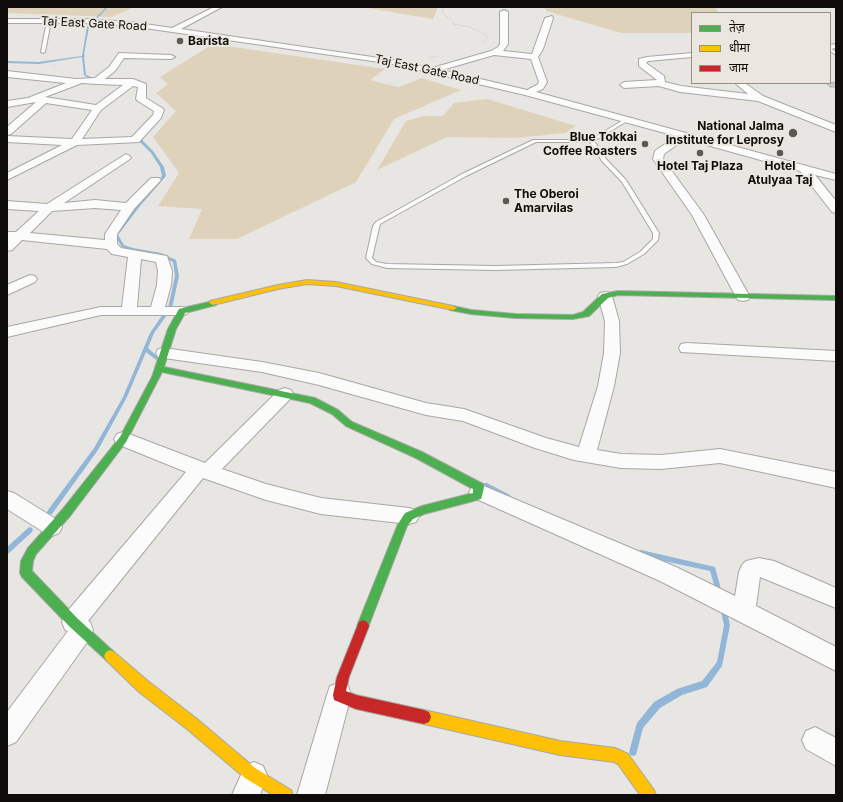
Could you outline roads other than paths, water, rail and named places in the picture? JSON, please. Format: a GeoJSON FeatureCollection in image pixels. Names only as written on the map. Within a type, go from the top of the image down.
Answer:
{"type":"FeatureCollection","features":[{"type":"Feature","properties":{"kind":"street"},"geometry":{"type":"LineString","coordinates":[[173,30],[219,7]]}},
{"type":"Feature","properties":{"kind":"street"},"geometry":{"type":"LineString","coordinates":[[494,53],[504,44],[504,12]]}},
{"type":"Feature","properties":{"kind":"street"},"geometry":{"type":"LineString","coordinates":[[534,57],[539,49],[549,18]]}},
{"type":"Feature","properties":{"kind":"street","name":"Taj East Gate Road"},"geometry":{"type":"LineString","coordinates":[[7,20],[105,22],[354,55],[432,70],[528,93],[836,177]]}},
{"type":"Feature","properties":{"kind":"street"},"geometry":{"type":"LineString","coordinates":[[432,70],[494,53],[534,57]]}},
{"type":"Feature","properties":{"kind":"street"},"geometry":{"type":"LineString","coordinates":[[98,81],[112,69],[122,55],[171,57]]}},
{"type":"Feature","properties":{"kind":"street"},"geometry":{"type":"LineString","coordinates":[[659,83],[661,82],[661,78],[642,64],[642,61],[647,59],[691,55]]}},
{"type":"Feature","properties":{"kind":"street"},"geometry":{"type":"LineString","coordinates":[[528,93],[540,87],[543,82],[534,57]]}},
{"type":"Feature","properties":{"kind":"street"},"geometry":{"type":"LineString","coordinates":[[7,74],[77,82]]}},
{"type":"Feature","properties":{"kind":"street"},"geometry":{"type":"LineString","coordinates":[[7,104],[32,99],[83,80],[133,82],[143,86],[141,99],[159,110],[159,113],[135,140],[75,142],[7,139]]}},
{"type":"Feature","properties":{"kind":"street"},"geometry":{"type":"LineString","coordinates":[[7,177],[75,142],[98,108],[133,82]]}},
{"type":"Feature","properties":{"kind":"street"},"geometry":{"type":"LineString","coordinates":[[624,85],[659,83],[692,91],[760,98]]}},
{"type":"Feature","properties":{"kind":"street"},"geometry":{"type":"LineString","coordinates":[[740,84],[760,98],[836,129]]}},
{"type":"Feature","properties":{"kind":"street"},"geometry":{"type":"LineString","coordinates":[[32,99],[98,108]]}},
{"type":"Feature","properties":{"kind":"street"},"geometry":{"type":"LineString","coordinates":[[7,132],[16,117],[44,100]]}},
{"type":"Feature","properties":{"kind":"street"},"geometry":{"type":"LineString","coordinates":[[7,125],[27,106],[17,102]]}},
{"type":"Feature","properties":{"kind":"street"},"geometry":{"type":"LineString","coordinates":[[683,136],[659,153],[658,159],[698,215],[743,297]]}},
{"type":"Feature","properties":{"kind":"street"},"geometry":{"type":"LineString","coordinates":[[7,247],[49,208],[126,157]]}},
{"type":"Feature","properties":{"kind":"street"},"geometry":{"type":"LineString","coordinates":[[804,168],[836,209]]}},
{"type":"Feature","properties":{"kind":"street"},"geometry":{"type":"LineString","coordinates":[[7,235],[21,235],[96,244],[111,239],[129,207],[155,180]]}},
{"type":"Feature","properties":{"kind":"street"},"geometry":{"type":"LineString","coordinates":[[7,205],[49,208],[95,204],[129,207]]}},
{"type":"Feature","properties":{"kind":"street"},"geometry":{"type":"LineString","coordinates":[[111,239],[117,251],[157,256],[162,259],[165,271],[164,285],[157,311]]}},
{"type":"Feature","properties":{"kind":"street"},"geometry":{"type":"LineString","coordinates":[[129,311],[135,254]]}},
{"type":"Feature","properties":{"kind":"street"},"geometry":{"type":"LineString","coordinates":[[7,291],[30,279]]}},
{"type":"Feature","properties":{"kind":"street"},"geometry":{"type":"LineString","coordinates":[[7,332],[91,312],[111,310],[182,312],[278,287],[307,282],[336,284],[471,312],[515,316],[573,317],[586,314],[605,296],[618,293],[674,293],[743,297],[836,298]]}},
{"type":"Feature","properties":{"kind":"street"},"geometry":{"type":"LineString","coordinates":[[586,455],[606,386],[612,353],[612,321],[605,296]]}},
{"type":"Feature","properties":{"kind":"street"},"geometry":{"type":"LineString","coordinates":[[182,312],[172,328],[161,361],[123,439],[66,513],[32,551],[27,561],[26,573],[77,626],[144,687],[192,724],[250,785],[286,795]]}},
{"type":"Feature","properties":{"kind":"street"},"geometry":{"type":"LineString","coordinates":[[687,348],[836,356]]}},
{"type":"Feature","properties":{"kind":"street"},"geometry":{"type":"LineString","coordinates":[[161,361],[262,367],[319,379],[426,409],[464,415],[496,425],[541,443],[586,455],[622,461],[661,462],[720,456],[836,480]]}},
{"type":"Feature","properties":{"kind":"street"},"geometry":{"type":"LineString","coordinates":[[161,361],[312,400],[335,412],[348,424],[419,455],[474,483],[479,487],[480,492],[668,574],[744,611],[836,659]]}},
{"type":"Feature","properties":{"kind":"street"},"geometry":{"type":"LineString","coordinates":[[7,733],[77,626],[204,470],[285,394]]}},
{"type":"Feature","properties":{"kind":"street"},"geometry":{"type":"LineString","coordinates":[[123,439],[266,492],[321,506],[409,516],[435,506],[477,496],[480,492]]}},
{"type":"Feature","properties":{"kind":"street"},"geometry":{"type":"LineString","coordinates":[[7,499],[52,527]]}},
{"type":"Feature","properties":{"kind":"street"},"geometry":{"type":"LineString","coordinates":[[311,795],[343,677],[399,533],[409,516]]}},
{"type":"Feature","properties":{"kind":"street"},"geometry":{"type":"LineString","coordinates":[[744,611],[750,572],[754,568],[759,567],[766,568],[836,598]]}},
{"type":"Feature","properties":{"kind":"street"},"geometry":{"type":"LineString","coordinates":[[339,695],[356,702],[560,748],[615,755],[623,759],[650,795]]}},
{"type":"Feature","properties":{"kind":"street"},"geometry":{"type":"LineString","coordinates":[[815,740],[836,753]]}},
{"type":"Feature","properties":{"kind":"lane"},"geometry":{"type":"LineString","coordinates":[[43,52],[49,21]]}},
{"type":"Feature","properties":{"kind":"lane"},"geometry":{"type":"LineString","coordinates":[[591,141],[604,160],[624,181],[656,233],[656,240],[642,253],[624,263],[616,265],[495,268],[387,266],[374,263],[369,258],[378,223],[464,175],[535,141],[591,141],[627,120]]}},
{"type":"Feature","properties":{"kind":"waterway"},"geometry":{"type":"LineString","coordinates":[[83,56],[88,27],[107,7]]}},
{"type":"Feature","properties":{"kind":"waterway"},"geometry":{"type":"LineString","coordinates":[[7,62],[39,63],[83,56]]}},
{"type":"Feature","properties":{"kind":"waterway"},"geometry":{"type":"LineString","coordinates":[[83,56],[85,75],[94,79]]}},
{"type":"Feature","properties":{"kind":"waterway"},"geometry":{"type":"LineString","coordinates":[[142,134],[141,141],[152,152],[162,167],[164,176],[116,235],[123,246],[160,254],[175,261],[177,276],[170,308]]}},
{"type":"Feature","properties":{"kind":"waterway"},"geometry":{"type":"LineString","coordinates":[[50,512],[96,449],[125,397],[152,333],[165,315]]}},
{"type":"Feature","properties":{"kind":"waterway"},"geometry":{"type":"LineString","coordinates":[[146,349],[157,358]]}},
{"type":"Feature","properties":{"kind":"waterway"},"geometry":{"type":"LineString","coordinates":[[485,485],[508,497]]}},
{"type":"Feature","properties":{"kind":"waterway"},"geometry":{"type":"LineString","coordinates":[[7,551],[30,530]]}},
{"type":"Feature","properties":{"kind":"waterway"},"geometry":{"type":"LineString","coordinates":[[641,553],[713,569],[719,593]]}},
{"type":"Feature","properties":{"kind":"waterway"},"geometry":{"type":"LineString","coordinates":[[633,752],[640,726],[657,705],[680,692],[704,684],[720,664],[727,625],[723,608]]}},
{"type":"Feature","properties":{"kind":"place","name":"Barista"},"geometry":{"type":"Point","coordinates":[180,41]}},
{"type":"Feature","properties":{"kind":"place","name":"National Jalma Institute for Leprosy"},"geometry":{"type":"Point","coordinates":[793,133]}},
{"type":"Feature","properties":{"kind":"place","name":"Blue Tokkai Coffee Roasters"},"geometry":{"type":"Point","coordinates":[645,144]}},
{"type":"Feature","properties":{"kind":"place","name":"Hotel Taj Plaza"},"geometry":{"type":"Point","coordinates":[700,153]}},
{"type":"Feature","properties":{"kind":"place","name":"Hotel Atulyaa Taj"},"geometry":{"type":"Point","coordinates":[780,153]}},
{"type":"Feature","properties":{"kind":"place","name":"The Oberoi Amarvilas"},"geometry":{"type":"Point","coordinates":[506,201]}}]}
